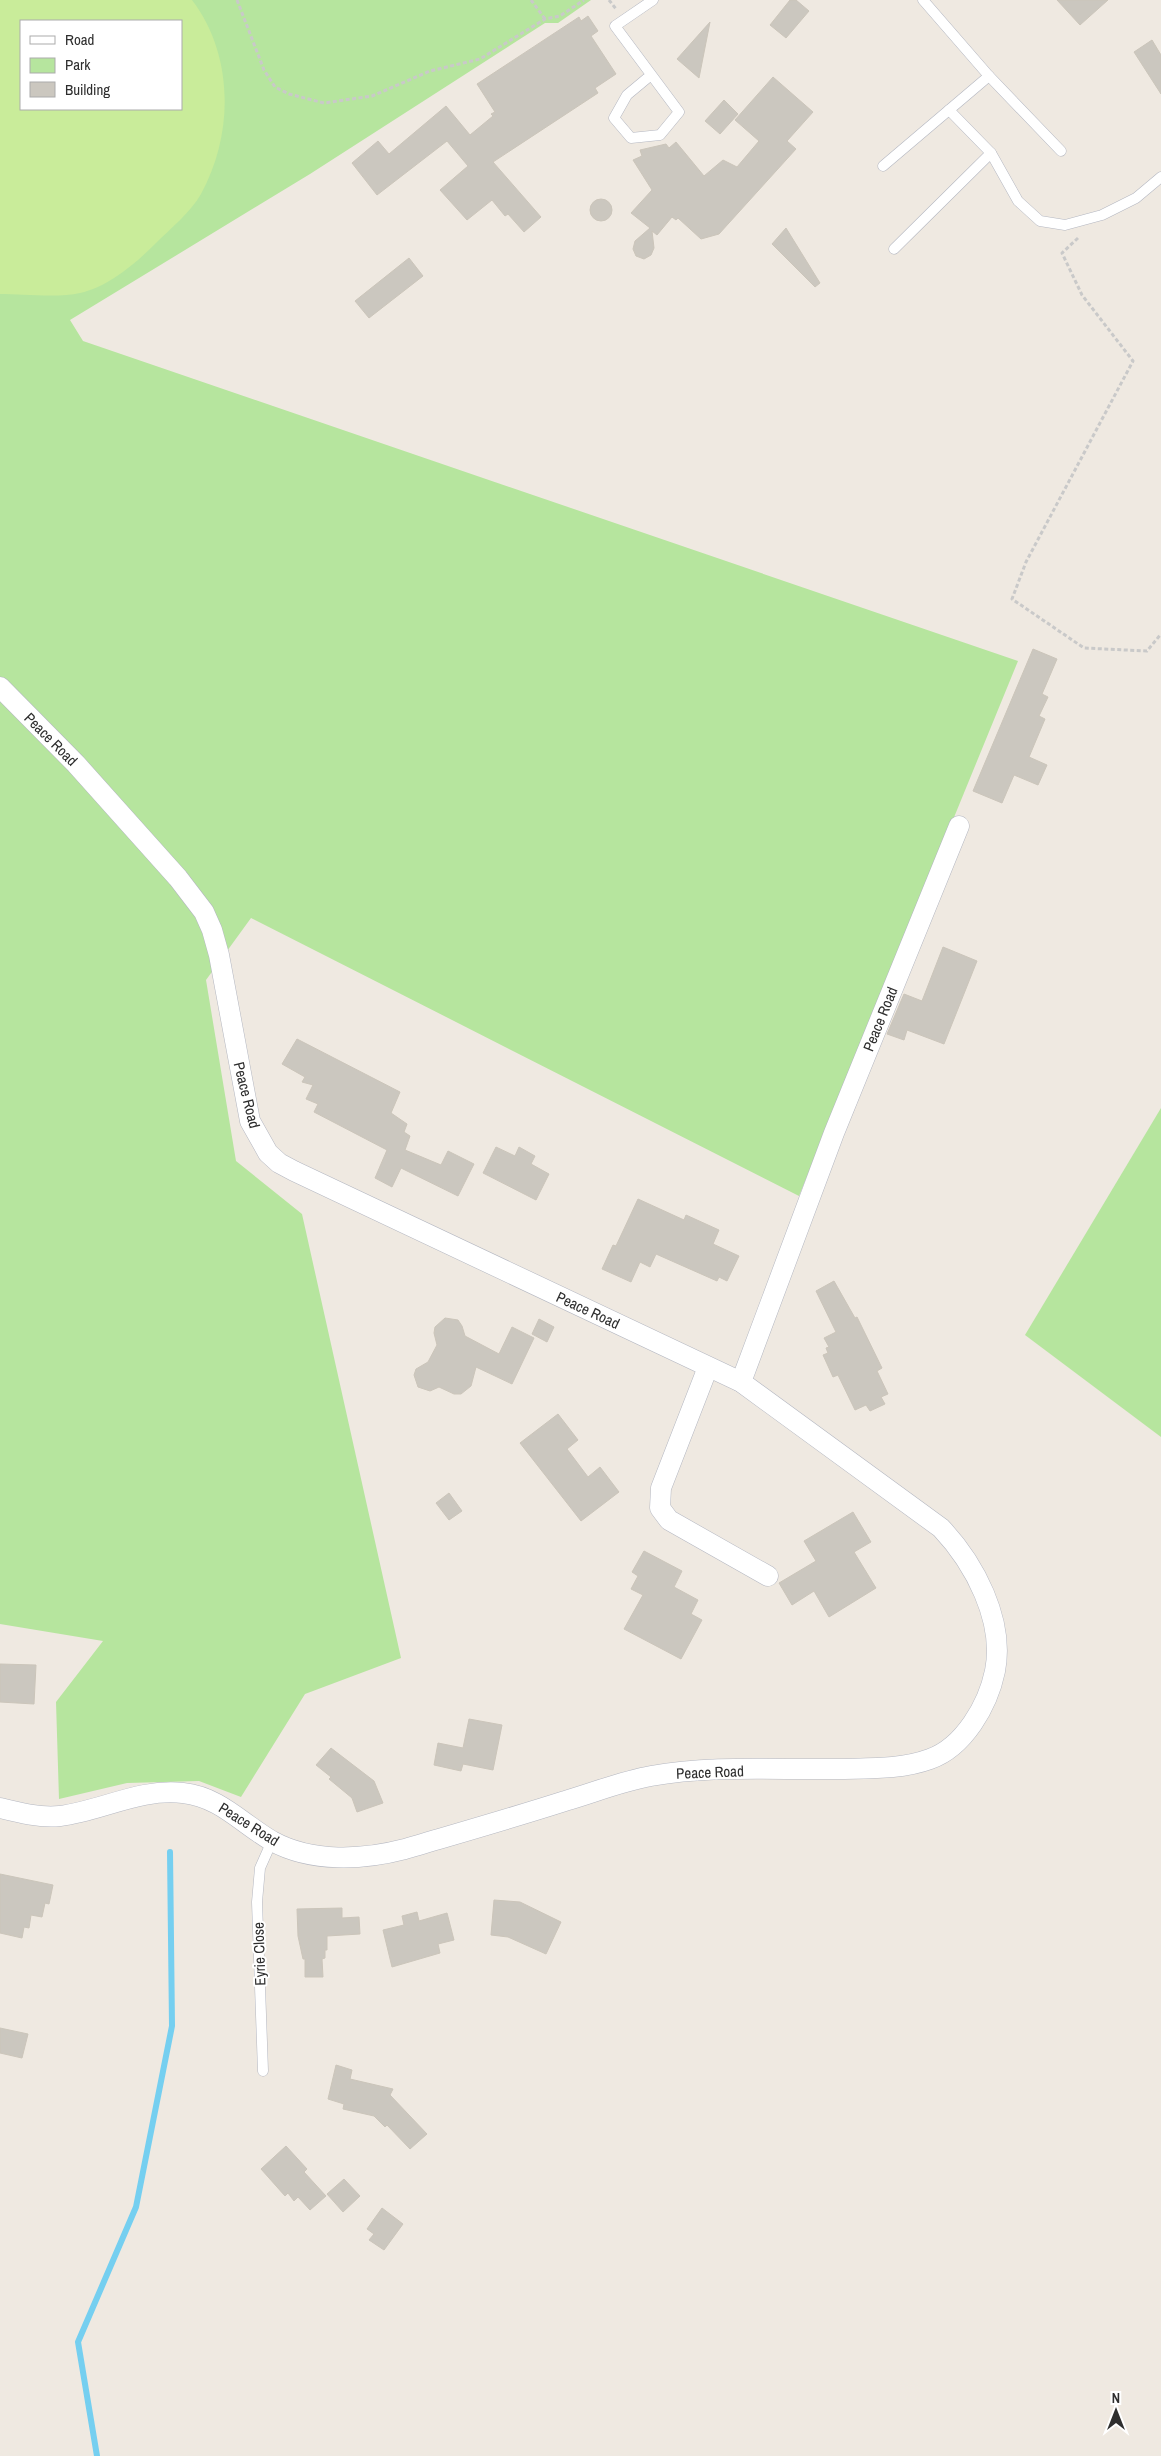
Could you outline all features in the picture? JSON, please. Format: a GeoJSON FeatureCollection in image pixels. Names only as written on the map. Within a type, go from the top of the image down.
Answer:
{"type":"FeatureCollection","features":[{"type":"Feature","properties":{"kind":"street","name":"Peace Road"},"geometry":{"type":"LineString","coordinates":[[0,687],[76,764],[178,878],[204,912],[212,930],[219,955],[250,1121],[268,1153],[279,1163],[294,1171],[741,1382],[941,1528],[958,1547],[973,1570],[984,1595],[994,1630],[996,1666],[993,1682],[980,1711],[961,1738],[932,1759],[886,1768],[701,1771],[648,1776],[406,1849],[373,1856],[338,1857],[301,1852],[272,1841],[215,1802],[184,1793],[165,1792],[144,1795],[59,1816],[28,1814],[0,1808]]}},
{"type":"Feature","properties":{"kind":"street","name":"Peace Road"},"geometry":{"type":"LineString","coordinates":[[741,1382],[834,1133],[959,826]]}},
{"type":"Feature","properties":{"kind":"street"},"geometry":{"type":"LineString","coordinates":[[708,1367],[661,1488],[660,1508],[669,1520],[768,1576]]}},
{"type":"Feature","properties":{"kind":"lane"},"geometry":{"type":"LineString","coordinates":[[651,76],[627,95],[614,118],[631,138],[660,136],[679,112],[615,26],[653,0]]}},
{"type":"Feature","properties":{"kind":"lane"},"geometry":{"type":"LineString","coordinates":[[923,0],[989,76],[1061,151]]}},
{"type":"Feature","properties":{"kind":"lane"},"geometry":{"type":"LineString","coordinates":[[883,166],[989,76]]}},
{"type":"Feature","properties":{"kind":"lane"},"geometry":{"type":"LineString","coordinates":[[949,110],[991,153],[1018,201],[1040,221],[1065,225],[1102,215],[1136,198],[1161,177]]}},
{"type":"Feature","properties":{"kind":"lane"},"geometry":{"type":"LineString","coordinates":[[894,250],[991,153]]}},
{"type":"Feature","properties":{"kind":"lane","name":"Eyrie Close"},"geometry":{"type":"LineString","coordinates":[[263,2071],[257,1902],[260,1868],[272,1841]]}},
{"type":"Feature","properties":{"kind":"path"},"geometry":{"type":"LineString","coordinates":[[237,0],[264,70],[275,87],[288,94],[324,103],[372,96],[430,71],[480,59],[545,19],[560,16],[584,0]]}},
{"type":"Feature","properties":{"kind":"path"},"geometry":{"type":"LineString","coordinates":[[531,0],[545,19]]}},
{"type":"Feature","properties":{"kind":"path"},"geometry":{"type":"LineString","coordinates":[[1102,215],[1062,253],[1082,295],[1133,361],[1026,562],[1012,599],[1084,648],[1147,651],[1161,634]]}},
{"type":"Feature","properties":{"kind":"green space"},"geometry":{"type":"Polygon","coordinates":[[[0,0],[591,0],[558,23],[545,23],[310,174],[70,320],[83,341],[1018,661],[799,1196],[251,918],[206,980],[236,1161],[302,1214],[401,1658],[305,1694],[241,1797],[199,1781],[127,1783],[59,1799],[56,1702],[103,1641],[0,1624],[0,0]]]}},
{"type":"Feature","properties":{"kind":"green space"},"geometry":{"type":"Polygon","coordinates":[[[0,0],[192,0],[206,22],[216,45],[225,95],[224,121],[212,171],[201,194],[192,207],[139,259],[120,274],[101,286],[90,290],[51,296],[0,294],[0,0]]]}},
{"type":"Feature","properties":{"kind":"green space"},"geometry":{"type":"Polygon","coordinates":[[[1161,1108],[1161,1437],[1025,1335],[1161,1108]]]}},
{"type":"Feature","properties":{"kind":"building"},"geometry":{"type":"Polygon","coordinates":[[[790,0],[796,0],[809,11],[786,38],[770,25],[790,0]]]}},
{"type":"Feature","properties":{"kind":"building"},"geometry":{"type":"Polygon","coordinates":[[[1057,0],[1108,0],[1080,25],[1057,0]]]}},
{"type":"Feature","properties":{"kind":"building"},"geometry":{"type":"Polygon","coordinates":[[[588,16],[598,31],[591,36],[616,74],[595,88],[598,93],[493,162],[541,217],[524,232],[508,214],[505,216],[492,200],[467,220],[440,190],[468,166],[447,141],[377,195],[352,163],[378,141],[389,154],[446,106],[470,135],[493,116],[491,114],[495,112],[477,84],[579,17],[581,21],[588,16]]]}},
{"type":"Feature","properties":{"kind":"building"},"geometry":{"type":"Polygon","coordinates":[[[710,22],[699,78],[677,59],[710,22]]]}},
{"type":"Feature","properties":{"kind":"building"},"geometry":{"type":"Polygon","coordinates":[[[1152,40],[1161,55],[1161,94],[1134,52],[1152,40]]]}},
{"type":"Feature","properties":{"kind":"building"},"geometry":{"type":"Polygon","coordinates":[[[773,77],[813,112],[787,141],[796,149],[719,234],[701,239],[678,218],[676,220],[672,217],[657,235],[652,231],[654,248],[651,255],[644,259],[636,256],[633,249],[635,241],[650,228],[631,213],[652,190],[633,160],[642,156],[640,150],[666,144],[669,148],[676,142],[704,176],[723,160],[737,167],[759,141],[735,120],[773,77]]]}},
{"type":"Feature","properties":{"kind":"building"},"geometry":{"type":"Polygon","coordinates":[[[724,100],[738,114],[720,134],[705,121],[724,100]]]}},
{"type":"Feature","properties":{"kind":"building"},"geometry":{"type":"Polygon","coordinates":[[[601,199],[609,202],[612,210],[609,218],[601,221],[593,218],[590,210],[593,202],[601,199]]]}},
{"type":"Feature","properties":{"kind":"building"},"geometry":{"type":"Polygon","coordinates":[[[786,228],[820,283],[815,287],[772,244],[786,228]]]}},
{"type":"Feature","properties":{"kind":"building"},"geometry":{"type":"Polygon","coordinates":[[[409,258],[423,276],[369,318],[355,301],[409,258]]]}},
{"type":"Feature","properties":{"kind":"building"},"geometry":{"type":"Polygon","coordinates":[[[1033,649],[1057,659],[1042,694],[1048,697],[1039,716],[1045,719],[1029,757],[1047,765],[1038,785],[1014,775],[1002,803],[973,791],[1033,649]]]}},
{"type":"Feature","properties":{"kind":"building"},"geometry":{"type":"Polygon","coordinates":[[[943,947],[977,961],[944,1044],[907,1030],[904,1040],[887,1034],[904,994],[922,1001],[943,947]]]}},
{"type":"Feature","properties":{"kind":"building"},"geometry":{"type":"Polygon","coordinates":[[[297,1039],[400,1092],[391,1113],[407,1124],[404,1132],[410,1136],[405,1150],[441,1165],[448,1151],[474,1164],[458,1196],[401,1168],[392,1187],[375,1178],[387,1150],[314,1112],[318,1104],[306,1099],[313,1085],[302,1082],[305,1077],[282,1064],[297,1039]]]}},
{"type":"Feature","properties":{"kind":"building"},"geometry":{"type":"Polygon","coordinates":[[[496,1147],[515,1156],[519,1147],[535,1156],[531,1164],[549,1174],[536,1200],[483,1173],[496,1147]]]}},
{"type":"Feature","properties":{"kind":"building"},"geometry":{"type":"Polygon","coordinates":[[[638,1199],[684,1220],[686,1215],[719,1230],[713,1244],[739,1256],[727,1281],[719,1277],[717,1281],[656,1254],[650,1267],[640,1262],[631,1282],[602,1269],[613,1245],[616,1246],[638,1199]]]}},
{"type":"Feature","properties":{"kind":"building"},"geometry":{"type":"Polygon","coordinates":[[[834,1281],[855,1318],[857,1317],[882,1368],[877,1371],[888,1394],[881,1397],[885,1404],[870,1411],[866,1405],[855,1410],[838,1375],[833,1377],[823,1355],[828,1353],[826,1348],[829,1347],[824,1338],[836,1332],[816,1291],[834,1281]]]}},
{"type":"Feature","properties":{"kind":"building"},"geometry":{"type":"Polygon","coordinates":[[[445,1318],[458,1320],[465,1336],[499,1354],[512,1327],[534,1338],[512,1384],[476,1367],[471,1386],[461,1394],[454,1394],[439,1387],[430,1391],[418,1387],[414,1375],[416,1369],[428,1362],[437,1345],[434,1333],[435,1327],[445,1318]]]}},
{"type":"Feature","properties":{"kind":"building"},"geometry":{"type":"Polygon","coordinates":[[[539,1319],[554,1327],[547,1342],[532,1334],[539,1319]]]}},
{"type":"Feature","properties":{"kind":"building"},"geometry":{"type":"Polygon","coordinates":[[[558,1414],[578,1440],[567,1449],[588,1477],[600,1467],[619,1492],[581,1521],[520,1443],[558,1414]]]}},
{"type":"Feature","properties":{"kind":"building"},"geometry":{"type":"Polygon","coordinates":[[[449,1493],[462,1511],[449,1520],[436,1503],[449,1493]]]}},
{"type":"Feature","properties":{"kind":"building"},"geometry":{"type":"Polygon","coordinates":[[[853,1512],[871,1542],[854,1552],[876,1588],[829,1617],[814,1591],[792,1605],[779,1583],[816,1561],[804,1541],[853,1512]]]}},
{"type":"Feature","properties":{"kind":"building"},"geometry":{"type":"Polygon","coordinates":[[[644,1551],[682,1571],[674,1587],[698,1600],[691,1614],[702,1620],[681,1659],[624,1629],[643,1595],[631,1589],[638,1576],[632,1572],[644,1551]]]}},
{"type":"Feature","properties":{"kind":"building"},"geometry":{"type":"Polygon","coordinates":[[[0,1664],[36,1665],[34,1704],[0,1702],[0,1664]]]}},
{"type":"Feature","properties":{"kind":"building"},"geometry":{"type":"Polygon","coordinates":[[[469,1719],[502,1725],[493,1770],[463,1764],[461,1771],[434,1765],[438,1743],[463,1748],[469,1719]]]}},
{"type":"Feature","properties":{"kind":"building"},"geometry":{"type":"Polygon","coordinates":[[[331,1748],[374,1781],[383,1803],[357,1812],[352,1798],[329,1779],[331,1777],[316,1765],[331,1748]]]}},
{"type":"Feature","properties":{"kind":"building"},"geometry":{"type":"Polygon","coordinates":[[[0,1874],[53,1885],[49,1904],[45,1903],[42,1917],[31,1915],[29,1928],[24,1927],[22,1938],[0,1933],[0,1874]]]}},
{"type":"Feature","properties":{"kind":"building"},"geometry":{"type":"Polygon","coordinates":[[[494,1900],[520,1902],[561,1922],[546,1954],[508,1937],[491,1935],[494,1900]]]}},
{"type":"Feature","properties":{"kind":"building"},"geometry":{"type":"Polygon","coordinates":[[[342,1908],[342,1918],[359,1917],[360,1934],[327,1936],[327,1950],[325,1950],[325,1958],[322,1959],[323,1977],[305,1977],[305,1959],[303,1959],[298,1936],[297,1909],[342,1908]]]}},
{"type":"Feature","properties":{"kind":"building"},"geometry":{"type":"Polygon","coordinates":[[[417,1912],[419,1921],[447,1913],[454,1940],[438,1944],[440,1953],[392,1967],[383,1930],[404,1925],[402,1916],[417,1912]]]}},
{"type":"Feature","properties":{"kind":"building"},"geometry":{"type":"Polygon","coordinates":[[[0,2028],[28,2034],[22,2058],[0,2053],[0,2028]]]}},
{"type":"Feature","properties":{"kind":"building"},"geometry":{"type":"Polygon","coordinates":[[[336,2065],[352,2070],[350,2079],[393,2089],[390,2095],[427,2134],[410,2149],[387,2125],[385,2127],[374,2116],[343,2109],[344,2104],[328,2099],[336,2065]]]}},
{"type":"Feature","properties":{"kind":"building"},"geometry":{"type":"Polygon","coordinates":[[[286,2146],[307,2169],[304,2172],[326,2196],[310,2210],[298,2197],[294,2201],[288,2193],[285,2196],[261,2169],[286,2146]]]}},
{"type":"Feature","properties":{"kind":"building"},"geometry":{"type":"Polygon","coordinates":[[[344,2179],[360,2196],[343,2212],[327,2194],[344,2179]]]}},
{"type":"Feature","properties":{"kind":"building"},"geometry":{"type":"Polygon","coordinates":[[[382,2208],[403,2224],[384,2250],[369,2240],[374,2234],[367,2229],[382,2208]]]}},
{"type":"Feature","properties":{"kind":"waterway"},"geometry":{"type":"LineString","coordinates":[[97,2456],[78,2342],[136,2207],[172,2026],[170,1852]]}}]}
